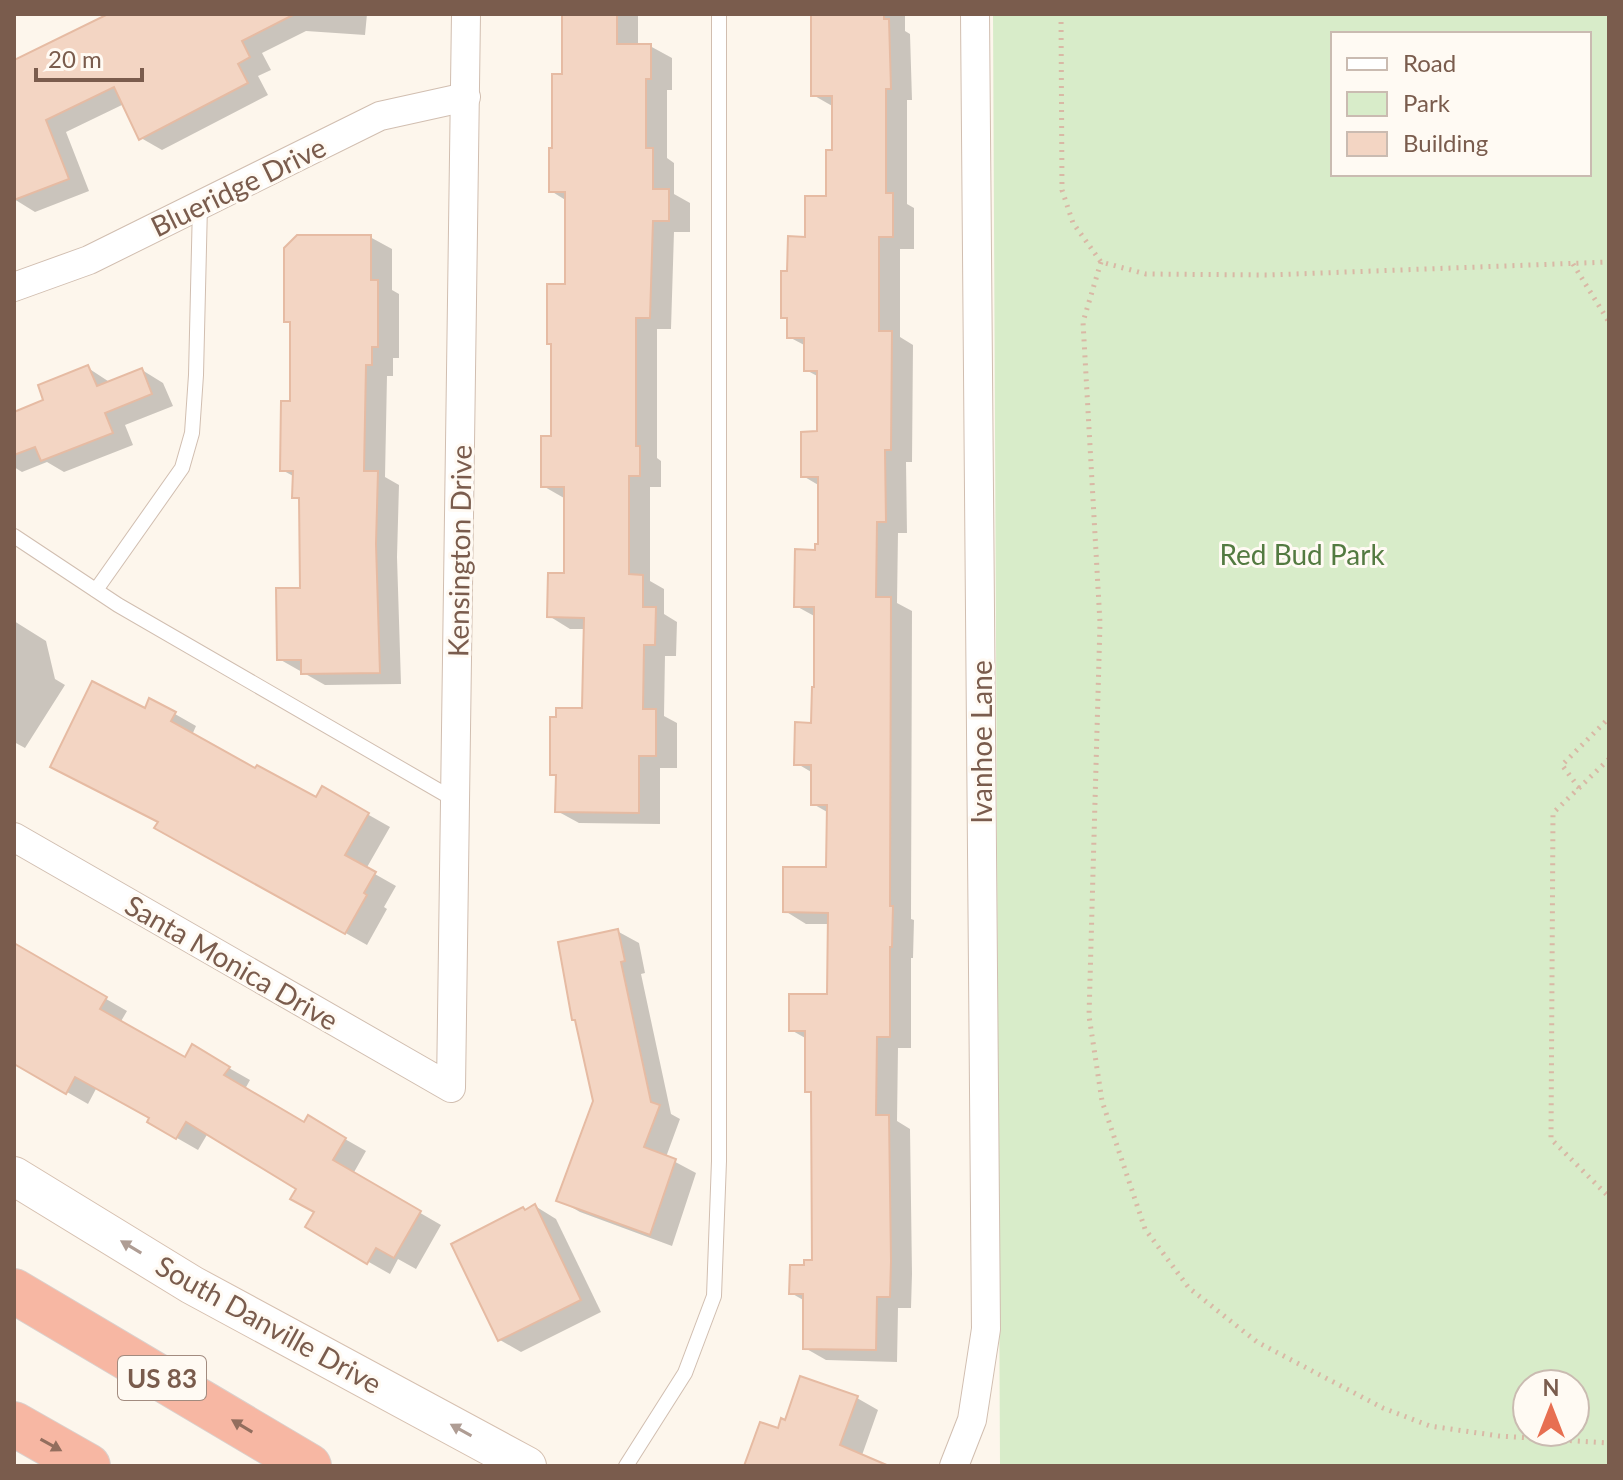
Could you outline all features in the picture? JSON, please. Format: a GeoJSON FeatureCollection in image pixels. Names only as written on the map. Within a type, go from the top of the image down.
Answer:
{"type":"FeatureCollection","features":[{"type":"Feature","properties":{"kind":"highway","name":"US 83"},"geometry":{"type":"LineString","coordinates":[[14,1291],[309,1466]]}},
{"type":"Feature","properties":{"kind":"highway"},"geometry":{"type":"LineString","coordinates":[[14,1424],[88,1466]]}},
{"type":"Feature","properties":{"kind":"main road","name":"South Danville Drive"},"geometry":{"type":"LineString","coordinates":[[14,1176],[192,1285],[527,1466]]}},
{"type":"Feature","properties":{"kind":"street","name":"Kensington Drive"},"geometry":{"type":"LineString","coordinates":[[451,1088],[466,14]]}},
{"type":"Feature","properties":{"kind":"street","name":"Ivanhoe Lane"},"geometry":{"type":"LineString","coordinates":[[954,1466],[972,1420],[986,1329],[975,14]]}},
{"type":"Feature","properties":{"kind":"street","name":"Blueridge Drive"},"geometry":{"type":"LineString","coordinates":[[14,287],[89,260],[380,116],[466,97]]}},
{"type":"Feature","properties":{"kind":"street","name":"Santa Monica Drive"},"geometry":{"type":"LineString","coordinates":[[14,837],[451,1088]]}},
{"type":"Feature","properties":{"kind":"lane"},"geometry":{"type":"LineString","coordinates":[[626,1466],[685,1373],[714,1296],[719,1161],[719,14]]}},
{"type":"Feature","properties":{"kind":"lane"},"geometry":{"type":"LineString","coordinates":[[96,590],[182,468],[192,433],[200,205]]}},
{"type":"Feature","properties":{"kind":"lane"},"geometry":{"type":"LineString","coordinates":[[14,536],[96,590],[455,800]]}},
{"type":"Feature","properties":{"kind":"path"},"geometry":{"type":"LineString","coordinates":[[1061,14],[1062,190],[1073,223],[1101,262],[1146,274],[1254,275],[1609,262]]}},
{"type":"Feature","properties":{"kind":"path"},"geometry":{"type":"LineString","coordinates":[[1101,262],[1083,322],[1100,623],[1089,1016],[1102,1101],[1145,1229],[1189,1288],[1257,1342],[1383,1408],[1430,1426],[1499,1436],[1609,1443]]}},
{"type":"Feature","properties":{"kind":"path"},"geometry":{"type":"LineString","coordinates":[[1573,263],[1609,322]]}},
{"type":"Feature","properties":{"kind":"path"},"geometry":{"type":"LineString","coordinates":[[1579,788],[1562,765],[1609,718]]}},
{"type":"Feature","properties":{"kind":"path"},"geometry":{"type":"LineString","coordinates":[[1609,759],[1553,813],[1551,1139],[1609,1197]]}},
{"type":"Feature","properties":{"kind":"green space","name":"Red Bud Park"},"geometry":{"type":"Polygon","coordinates":[[[993,14],[1609,14],[1609,1466],[1000,1466],[993,14]]]}},
{"type":"Feature","properties":{"kind":"building"},"geometry":{"type":"Polygon","coordinates":[[[108,14],[295,14],[242,41],[250,57],[238,64],[248,83],[139,140],[114,87],[46,120],[69,179],[14,200],[14,60],[108,14]]]}},
{"type":"Feature","properties":{"kind":"building"},"geometry":{"type":"Polygon","coordinates":[[[562,14],[617,14],[617,44],[651,44],[651,79],[646,79],[646,148],[653,148],[653,189],[669,189],[669,221],[653,221],[650,318],[636,318],[636,446],[640,446],[640,476],[629,476],[629,574],[643,575],[643,607],[656,607],[655,645],[644,645],[643,709],[656,709],[656,756],[639,756],[639,813],[555,812],[556,775],[550,775],[550,717],[556,717],[556,708],[582,708],[584,618],[547,617],[548,573],[564,573],[564,487],[541,487],[541,436],[551,436],[551,344],[547,344],[547,284],[565,284],[565,192],[549,192],[552,74],[562,74],[562,14]]]}},
{"type":"Feature","properties":{"kind":"building"},"geometry":{"type":"Polygon","coordinates":[[[811,14],[884,14],[884,19],[889,19],[891,89],[886,89],[886,193],[893,193],[893,237],[879,237],[879,331],[892,331],[891,450],[885,450],[886,522],[877,522],[876,597],[891,597],[890,906],[893,906],[890,1037],[877,1037],[876,1115],[889,1115],[891,1261],[890,1297],[877,1297],[876,1350],[803,1349],[803,1294],[789,1294],[790,1265],[804,1265],[804,1260],[812,1260],[811,1092],[805,1092],[805,1031],[789,1031],[789,994],[827,994],[828,913],[783,912],[783,867],[826,867],[827,805],[811,805],[811,765],[794,765],[795,722],[811,723],[814,687],[814,607],[794,607],[795,549],[815,550],[815,544],[818,544],[818,477],[801,477],[801,432],[817,431],[817,371],[804,371],[804,338],[787,338],[787,318],[781,318],[781,271],[787,271],[788,236],[805,237],[805,196],[826,196],[826,150],[832,150],[832,96],[811,96],[811,14]]]}},
{"type":"Feature","properties":{"kind":"building"},"geometry":{"type":"Polygon","coordinates":[[[297,235],[371,235],[371,280],[378,280],[378,347],[372,347],[372,365],[366,365],[364,471],[378,471],[376,544],[380,673],[301,674],[301,660],[277,660],[276,588],[300,588],[299,498],[292,498],[293,471],[280,471],[281,401],[290,401],[290,322],[284,322],[284,248],[297,235]]]}},
{"type":"Feature","properties":{"kind":"building"},"geometry":{"type":"Polygon","coordinates":[[[88,365],[97,386],[142,368],[152,394],[105,413],[113,433],[41,461],[35,447],[14,455],[14,412],[43,400],[38,385],[88,365]]]}},
{"type":"Feature","properties":{"kind":"building"},"geometry":{"type":"Polygon","coordinates":[[[92,681],[145,708],[149,698],[176,712],[171,721],[255,768],[257,765],[316,797],[322,786],[369,813],[345,855],[376,872],[345,934],[154,828],[158,822],[50,767],[92,681]]]}},
{"type":"Feature","properties":{"kind":"building"},"geometry":{"type":"Polygon","coordinates":[[[618,929],[625,961],[621,962],[651,1102],[660,1105],[644,1147],[676,1159],[650,1235],[556,1201],[593,1101],[575,1020],[572,1020],[558,942],[618,929]]]}},
{"type":"Feature","properties":{"kind":"building"},"geometry":{"type":"Polygon","coordinates":[[[14,943],[107,997],[100,1009],[185,1057],[192,1044],[230,1067],[224,1075],[304,1122],[308,1115],[346,1138],[333,1160],[421,1211],[394,1258],[376,1248],[367,1264],[305,1227],[314,1212],[290,1199],[296,1189],[186,1122],[176,1139],[147,1122],[149,1118],[75,1077],[66,1094],[14,1064],[14,943]]]}},
{"type":"Feature","properties":{"kind":"building"},"geometry":{"type":"Polygon","coordinates":[[[535,1204],[581,1300],[498,1341],[451,1244],[523,1207],[525,1210],[535,1204]]]}},
{"type":"Feature","properties":{"kind":"building"},"geometry":{"type":"Polygon","coordinates":[[[800,1376],[858,1396],[840,1445],[889,1466],[744,1466],[760,1422],[778,1428],[781,1418],[785,1420],[800,1376]]]}}]}
